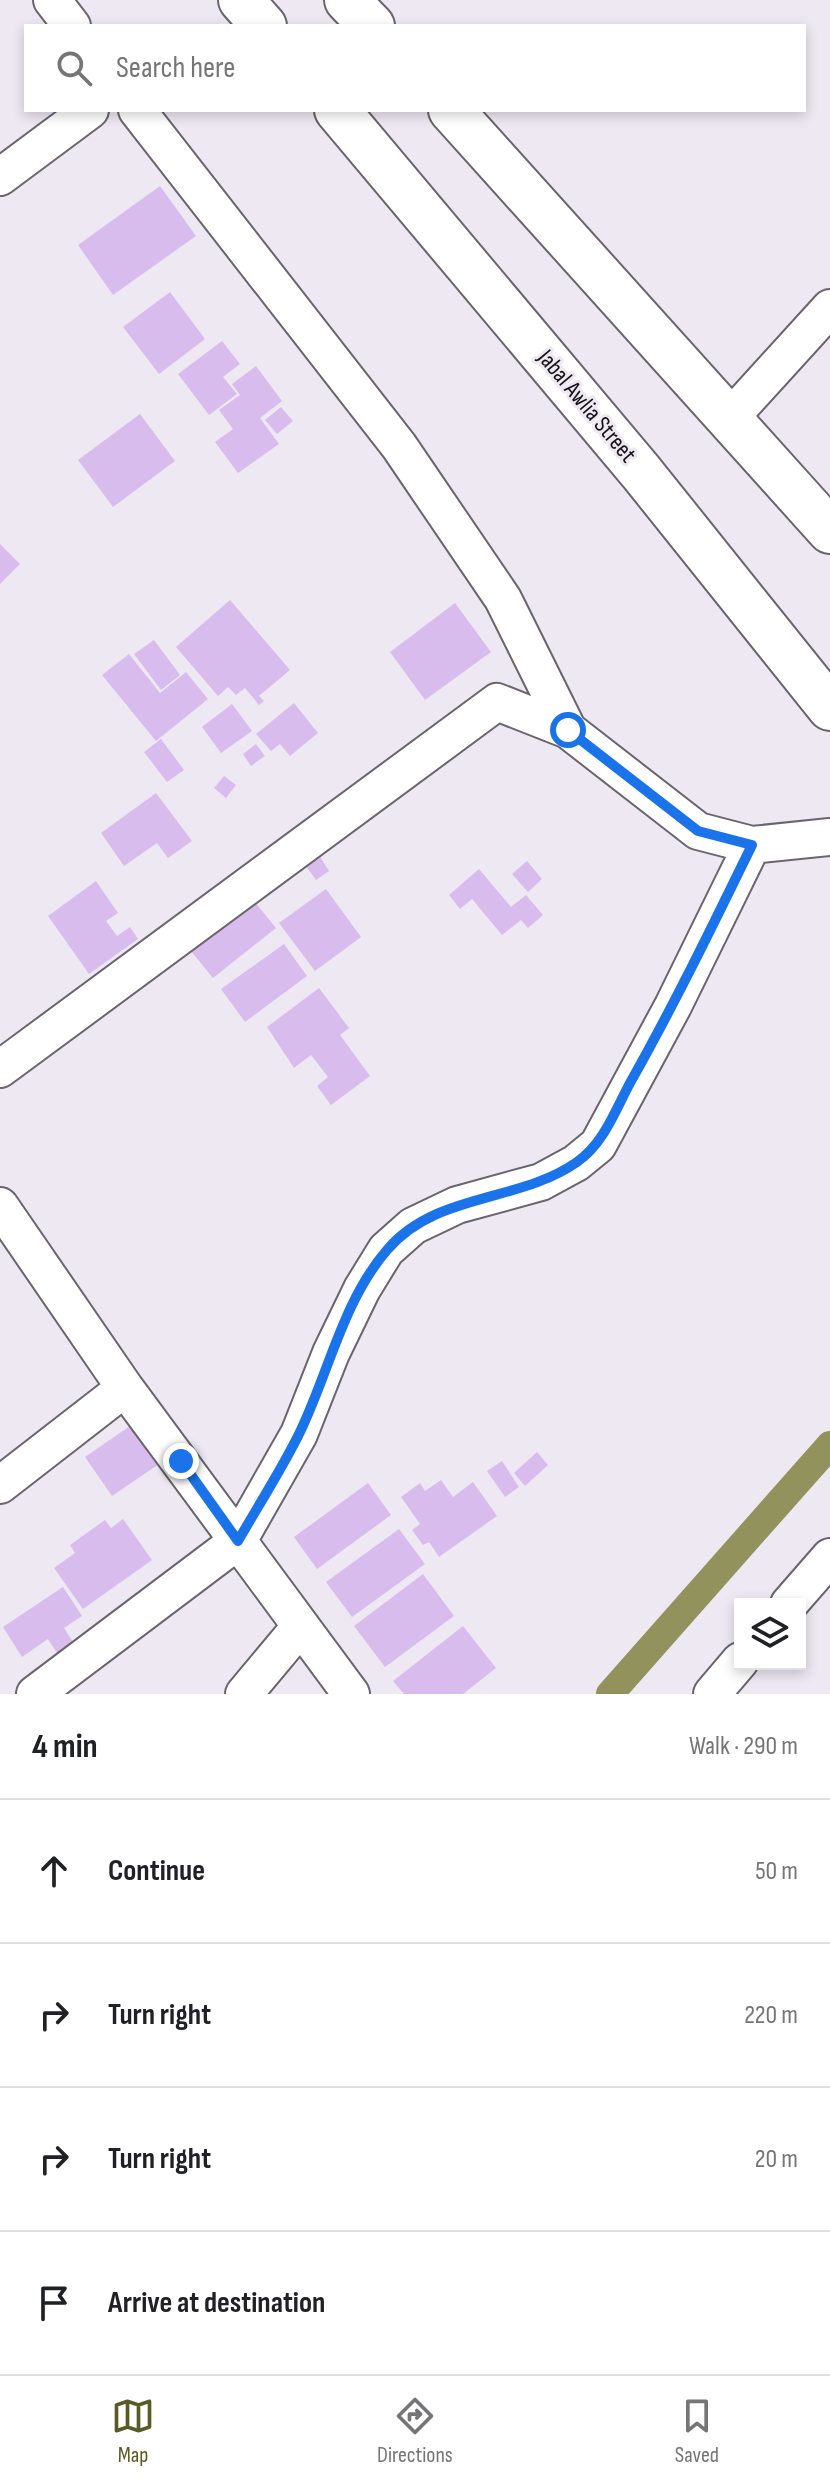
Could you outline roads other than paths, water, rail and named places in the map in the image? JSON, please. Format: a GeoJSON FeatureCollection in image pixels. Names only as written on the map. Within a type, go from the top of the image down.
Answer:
{"type":"FeatureCollection","features":[{"type":"Feature","properties":{"kind":"highway"},"geometry":{"type":"LineString","coordinates":[[241,0],[262,24]]}},
{"type":"Feature","properties":{"kind":"highway"},"geometry":{"type":"LineString","coordinates":[[347,0],[370,24]]}},
{"type":"Feature","properties":{"kind":"highway","name":"Jabal Awlia Street"},"geometry":{"type":"LineString","coordinates":[[339,112],[632,460],[830,708]]}},
{"type":"Feature","properties":{"kind":"highway"},"geometry":{"type":"LineString","coordinates":[[453,112],[830,531]]}},
{"type":"Feature","properties":{"kind":"street"},"geometry":{"type":"LineString","coordinates":[[52,0],[70,24]]}},
{"type":"Feature","properties":{"kind":"street"},"geometry":{"type":"LineString","coordinates":[[0,177],[87,112]]}},
{"type":"Feature","properties":{"kind":"street"},"geometry":{"type":"LineString","coordinates":[[139,112],[399,446],[503,599],[568,730]]}},
{"type":"Feature","properties":{"kind":"street"},"geometry":{"type":"LineString","coordinates":[[729,419],[830,308]]}},
{"type":"Feature","properties":{"kind":"street"},"geometry":{"type":"LineString","coordinates":[[0,1069],[497,702],[568,730],[698,831],[752,845],[830,837]]}},
{"type":"Feature","properties":{"kind":"street"},"geometry":{"type":"LineString","coordinates":[[35,1694],[238,1541],[299,1434],[331,1353],[386,1250],[413,1226],[457,1205],[541,1182],[576,1163],[598,1145],[673,1006],[752,845]]}},
{"type":"Feature","properties":{"kind":"street"},"geometry":{"type":"LineString","coordinates":[[0,1206],[125,1388],[351,1694]]}},
{"type":"Feature","properties":{"kind":"street"},"geometry":{"type":"LineString","coordinates":[[0,1485],[125,1388]]}},
{"type":"Feature","properties":{"kind":"street"},"geometry":{"type":"LineString","coordinates":[[794,1598],[830,1557]]}},
{"type":"Feature","properties":{"kind":"street"},"geometry":{"type":"LineString","coordinates":[[244,1694],[300,1627]]}},
{"type":"Feature","properties":{"kind":"street"},"geometry":{"type":"LineString","coordinates":[[712,1694],[734,1668]]}},
{"type":"Feature","properties":{"kind":"waterway"},"geometry":{"type":"LineString","coordinates":[[610,1694],[830,1445]]}}]}
